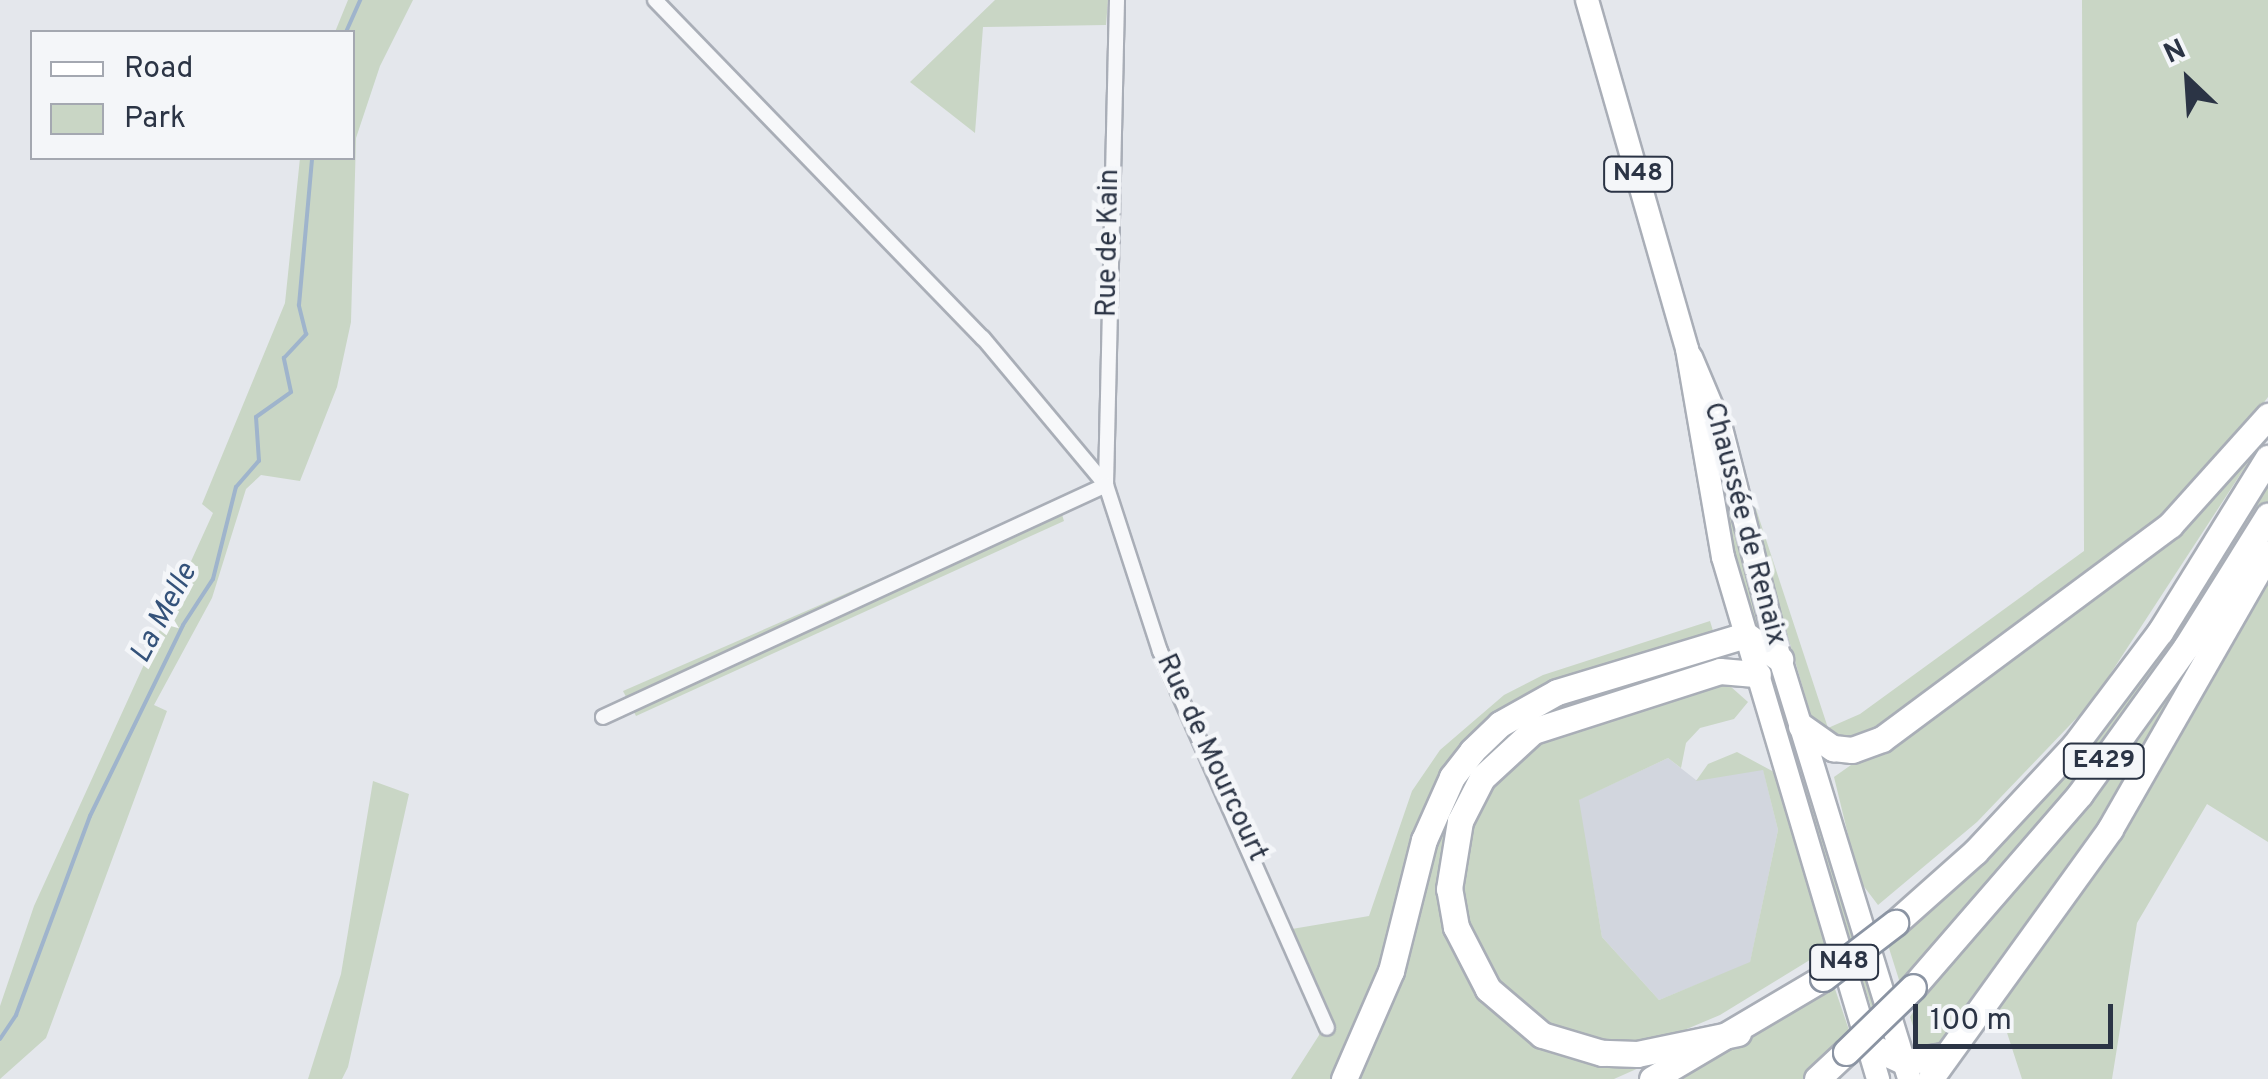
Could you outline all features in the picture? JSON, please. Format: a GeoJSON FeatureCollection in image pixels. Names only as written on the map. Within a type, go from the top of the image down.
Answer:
{"type":"FeatureCollection","features":[{"type":"Feature","properties":{"kind":"highway"},"geometry":{"type":"LineString","coordinates":[[1800,726],[1834,748],[1867,747],[1882,739],[2146,545],[2219,477],[2268,416]]}},
{"type":"Feature","properties":{"kind":"highway","name":"E429"},"geometry":{"type":"LineString","coordinates":[[1652,1079],[1738,1032],[1823,978],[1895,923],[1975,852],[2074,746],[2160,632],[2268,458]]}},
{"type":"Feature","properties":{"kind":"highway","name":"E429"},"geometry":{"type":"LineString","coordinates":[[1817,1079],[1857,1048],[2080,794],[2268,516]]}},
{"type":"Feature","properties":{"kind":"highway"},"geometry":{"type":"LineString","coordinates":[[1930,1079],[1942,1056],[2110,828],[2268,553]]}},
{"type":"Feature","properties":{"kind":"highway"},"geometry":{"type":"LineString","coordinates":[[1344,1079],[1380,1004],[1424,840],[1472,751],[1500,724],[1557,692],[1746,635],[1780,658]]}},
{"type":"Feature","properties":{"kind":"highway"},"geometry":{"type":"LineString","coordinates":[[1738,1032],[1637,1054],[1602,1053],[1542,1035],[1488,989],[1456,927],[1449,890],[1460,821],[1482,778],[1532,731],[1720,671],[1758,674]]}},
{"type":"Feature","properties":{"kind":"highway"},"geometry":{"type":"LineString","coordinates":[[1857,1048],[1907,1071],[1942,1056]]}},
{"type":"Feature","properties":{"kind":"main road","name":"N48"},"geometry":{"type":"LineString","coordinates":[[1587,0],[1688,350]]}},
{"type":"Feature","properties":{"kind":"main road","name":"Chaussée de Renaix"},"geometry":{"type":"LineString","coordinates":[[1688,350],[1713,518],[1857,1048],[1878,1079]]}},
{"type":"Feature","properties":{"kind":"main road","name":"Chaussée de Renaix"},"geometry":{"type":"LineString","coordinates":[[1688,350],[1721,428],[1780,658],[1907,1071]]}},
{"type":"Feature","properties":{"kind":"street"},"geometry":{"type":"LineString","coordinates":[[603,718],[1106,485],[983,338],[654,0]]}},
{"type":"Feature","properties":{"kind":"street","name":"Rue de Kain"},"geometry":{"type":"LineString","coordinates":[[1106,485],[1117,0]]}},
{"type":"Feature","properties":{"kind":"street","name":"Rue de Mourcourt"},"geometry":{"type":"LineString","coordinates":[[1106,485],[1160,650],[1327,1028]]}},
{"type":"Feature","properties":{"kind":"shaded area"},"geometry":{"type":"Polygon","coordinates":[[[1668,758],[1696,780],[1763,769],[1778,830],[1750,963],[1659,1000],[1602,937],[1578,800],[1668,758]]]}},
{"type":"Feature","properties":{"kind":"green space"},"geometry":{"type":"Polygon","coordinates":[[[348,0],[413,0],[380,66],[356,138],[351,322],[337,387],[300,481],[261,475],[246,489],[212,598],[154,705],[167,711],[46,1038],[0,1079],[0,1006],[34,906],[213,513],[202,504],[285,303],[300,160],[355,160],[355,30],[336,30],[348,0]]]}},
{"type":"Feature","properties":{"kind":"green space"},"geometry":{"type":"Polygon","coordinates":[[[995,0],[1108,0],[1106,25],[983,27],[975,133],[910,82],[995,0]]]}},
{"type":"Feature","properties":{"kind":"green space"},"geometry":{"type":"Polygon","coordinates":[[[2082,0],[2268,0],[2268,397],[2224,456],[2140,538],[1857,743],[1839,744],[1814,726],[1707,360],[1828,728],[1860,714],[2084,551],[2082,0]]]}},
{"type":"Feature","properties":{"kind":"green space"},"geometry":{"type":"Polygon","coordinates":[[[1702,392],[1775,649],[1751,627],[1727,538],[1702,392]]]}},
{"type":"Feature","properties":{"kind":"green space"},"geometry":{"type":"Polygon","coordinates":[[[2268,432],[2092,702],[1977,822],[1878,905],[1859,880],[1834,777],[2099,590],[2268,432]]]}},
{"type":"Feature","properties":{"kind":"green space"},"geometry":{"type":"Polygon","coordinates":[[[2268,472],[2268,504],[2158,674],[1982,902],[1900,983],[1888,945],[1898,931],[1986,853],[2268,472]]]}},
{"type":"Feature","properties":{"kind":"green space"},"geometry":{"type":"Polygon","coordinates":[[[1058,501],[1064,521],[636,716],[623,691],[1058,501]]]}},
{"type":"Feature","properties":{"kind":"green space"},"geometry":{"type":"Polygon","coordinates":[[[2268,575],[2268,842],[2207,804],[2137,923],[2112,1079],[2022,1079],[1998,1005],[2122,832],[2268,575]]]}},
{"type":"Feature","properties":{"kind":"green space"},"geometry":{"type":"Polygon","coordinates":[[[1710,621],[1730,686],[1748,702],[1734,719],[1700,728],[1686,743],[1681,768],[1668,758],[1579,800],[1602,937],[1659,1000],[1750,962],[1778,830],[1763,770],[1696,781],[1708,764],[1737,752],[1774,772],[1827,940],[1813,958],[1720,1015],[1663,1039],[1659,1059],[1614,1079],[1291,1079],[1323,1029],[1280,931],[1369,916],[1412,791],[1440,750],[1504,695],[1543,675],[1710,621]]]}},
{"type":"Feature","properties":{"kind":"green space"},"geometry":{"type":"Polygon","coordinates":[[[2195,656],[2138,772],[1938,1052],[1909,1049],[1918,1041],[1910,1017],[1920,1001],[2079,817],[2195,656]]]}},
{"type":"Feature","properties":{"kind":"green space"},"geometry":{"type":"Polygon","coordinates":[[[1792,766],[1809,790],[1849,910],[1890,1037],[1883,1043],[1792,766]]]}},
{"type":"Feature","properties":{"kind":"green space"},"geometry":{"type":"Polygon","coordinates":[[[373,781],[409,794],[348,1067],[342,1079],[308,1079],[341,974],[373,781]]]}},
{"type":"Feature","properties":{"kind":"green space"},"geometry":{"type":"Polygon","coordinates":[[[1834,986],[1850,1033],[1805,1079],[1665,1079],[1834,986]]]}},
{"type":"Feature","properties":{"kind":"waterway","name":"La Melle"},"geometry":{"type":"LineString","coordinates":[[347,30],[360,0]]}},
{"type":"Feature","properties":{"kind":"waterway","name":"La Melle"},"geometry":{"type":"LineString","coordinates":[[0,1039],[16,1015],[90,816],[183,625],[213,579],[236,487],[259,461],[256,417],[291,392],[284,358],[306,334],[299,305],[312,160]]}}]}
